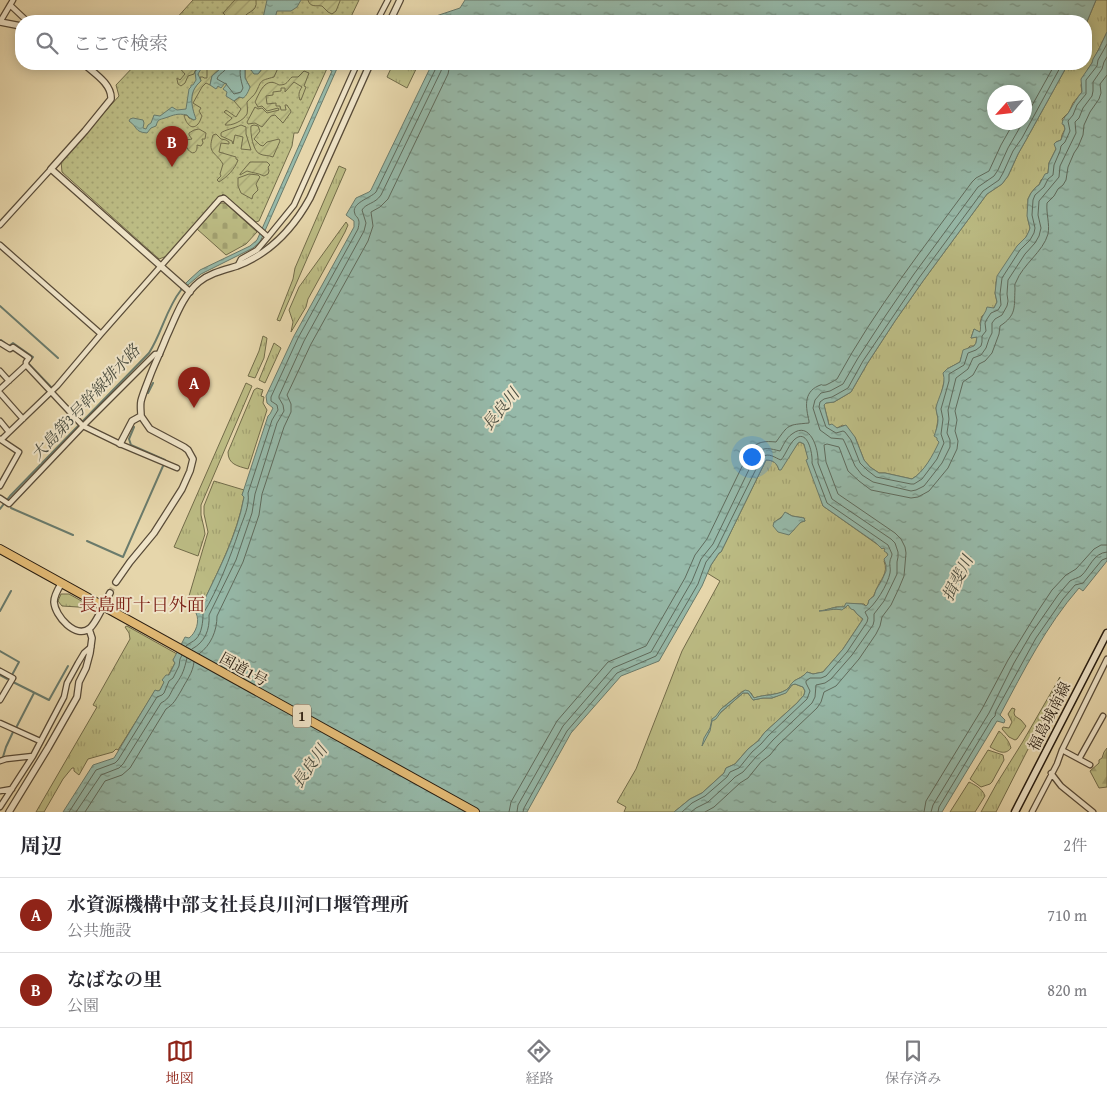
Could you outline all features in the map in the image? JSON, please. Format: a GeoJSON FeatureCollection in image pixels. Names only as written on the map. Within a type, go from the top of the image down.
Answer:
{"type":"FeatureCollection","features":[{"type":"Feature","properties":{"kind":"highway","name":"国道1号"},"geometry":{"type":"LineString","coordinates":[[0,549],[475,812]]}},
{"type":"Feature","properties":{"kind":"main road","name":"福島城南線"},"geometry":{"type":"LineString","coordinates":[[1015,812],[1107,633]]}},
{"type":"Feature","properties":{"kind":"street"},"geometry":{"type":"LineString","coordinates":[[380,15],[388,0]]}},
{"type":"Feature","properties":{"kind":"street"},"geometry":{"type":"LineString","coordinates":[[393,15],[400,0]]}},
{"type":"Feature","properties":{"kind":"street"},"geometry":{"type":"LineString","coordinates":[[15,25],[0,22],[11,2],[22,15]]}},
{"type":"Feature","properties":{"kind":"street"},"geometry":{"type":"LineString","coordinates":[[0,225],[85,131],[111,99],[105,82],[91,70]]}},
{"type":"Feature","properties":{"kind":"street"},"geometry":{"type":"LineString","coordinates":[[238,265],[241,259],[256,250],[294,205],[354,70]]}},
{"type":"Feature","properties":{"kind":"street"},"geometry":{"type":"LineString","coordinates":[[116,582],[147,543],[172,506],[182,489],[192,464],[188,450],[150,429],[141,416],[141,401],[177,314],[189,291],[200,281],[265,251],[285,235],[302,213],[310,198],[367,70]]}},
{"type":"Feature","properties":{"kind":"street"},"geometry":{"type":"LineString","coordinates":[[50,169],[189,291]]}},
{"type":"Feature","properties":{"kind":"street"},"geometry":{"type":"LineString","coordinates":[[0,486],[19,452],[0,440],[57,386],[100,334],[220,199],[224,198],[267,236]]}},
{"type":"Feature","properties":{"kind":"street"},"geometry":{"type":"LineString","coordinates":[[0,245],[100,334]]}},
{"type":"Feature","properties":{"kind":"street"},"geometry":{"type":"LineString","coordinates":[[0,343],[10,349],[13,346],[29,358],[26,365],[0,389]]}},
{"type":"Feature","properties":{"kind":"street"},"geometry":{"type":"LineString","coordinates":[[2,499],[9,504],[81,424],[155,354],[160,354]]}},
{"type":"Feature","properties":{"kind":"street"},"geometry":{"type":"LineString","coordinates":[[26,365],[81,424],[120,444],[176,468]]}},
{"type":"Feature","properties":{"kind":"street"},"geometry":{"type":"LineString","coordinates":[[0,370],[9,381]]}},
{"type":"Feature","properties":{"kind":"street"},"geometry":{"type":"LineString","coordinates":[[0,393],[23,419]]}},
{"type":"Feature","properties":{"kind":"street"},"geometry":{"type":"LineString","coordinates":[[120,444],[132,421],[141,416]]}},
{"type":"Feature","properties":{"kind":"street"},"geometry":{"type":"LineString","coordinates":[[0,422],[9,432]]}},
{"type":"Feature","properties":{"kind":"street"},"geometry":{"type":"LineString","coordinates":[[61,584],[54,600],[55,609],[73,629],[81,631],[92,626],[110,593]]}},
{"type":"Feature","properties":{"kind":"street"},"geometry":{"type":"LineString","coordinates":[[9,812],[77,697],[79,682],[86,668],[91,647],[92,638],[89,629]]}},
{"type":"Feature","properties":{"kind":"street"},"geometry":{"type":"LineString","coordinates":[[0,808],[33,756],[64,697],[67,683],[84,652],[91,647]]}},
{"type":"Feature","properties":{"kind":"street"},"geometry":{"type":"LineString","coordinates":[[1032,812],[1107,659]]}},
{"type":"Feature","properties":{"kind":"street"},"geometry":{"type":"LineString","coordinates":[[0,671],[13,678],[0,700]]}},
{"type":"Feature","properties":{"kind":"street"},"geometry":{"type":"LineString","coordinates":[[1079,759],[1103,716]]}},
{"type":"Feature","properties":{"kind":"street"},"geometry":{"type":"LineString","coordinates":[[0,723],[40,741]]}},
{"type":"Feature","properties":{"kind":"street"},"geometry":{"type":"LineString","coordinates":[[1062,750],[1090,765]]}},
{"type":"Feature","properties":{"kind":"street"},"geometry":{"type":"LineString","coordinates":[[0,761],[33,756]]}},
{"type":"Feature","properties":{"kind":"street"},"geometry":{"type":"LineString","coordinates":[[1051,774],[1061,786],[1093,812]]}},
{"type":"Feature","properties":{"kind":"street"},"geometry":{"type":"LineString","coordinates":[[0,791],[12,789]]}},
{"type":"Feature","properties":{"kind":"green space"},"geometry":{"type":"Polygon","coordinates":[[[193,0],[359,0],[352,15],[179,15],[193,0]]]}},
{"type":"Feature","properties":{"kind":"green space"},"geometry":{"type":"Polygon","coordinates":[[[235,0],[256,0],[255,8],[246,15],[225,15],[223,13],[235,0]]]}},
{"type":"Feature","properties":{"kind":"green space"},"geometry":{"type":"Polygon","coordinates":[[[308,0],[340,1],[336,11],[332,14],[322,6],[312,5],[308,0]]]}},
{"type":"Feature","properties":{"kind":"green space"},"geometry":{"type":"Polygon","coordinates":[[[1096,0],[1107,0],[1107,32],[1092,63],[1092,15],[1090,15],[1096,0]]]}},
{"type":"Feature","properties":{"kind":"green space"},"geometry":{"type":"Polygon","coordinates":[[[130,70],[326,70],[298,133],[294,133],[292,146],[259,221],[256,222],[223,194],[167,256],[159,259],[62,172],[61,161],[119,96],[116,85],[130,70]]]}},
{"type":"Feature","properties":{"kind":"green space"},"geometry":{"type":"Polygon","coordinates":[[[181,70],[196,70],[194,74],[188,76],[185,83],[181,86],[178,84],[177,78],[180,80],[185,74],[181,70]]]}},
{"type":"Feature","properties":{"kind":"green space"},"geometry":{"type":"Polygon","coordinates":[[[207,70],[219,70],[212,76],[210,85],[206,83],[202,87],[193,103],[201,108],[199,111],[202,116],[198,124],[193,127],[187,123],[184,115],[195,119],[192,109],[192,94],[201,81],[200,77],[207,78],[207,70]]]}},
{"type":"Feature","properties":{"kind":"green space"},"geometry":{"type":"Polygon","coordinates":[[[245,70],[259,73],[261,70],[277,70],[274,77],[263,80],[260,83],[255,93],[247,102],[247,114],[245,117],[231,125],[225,125],[232,118],[224,112],[226,110],[236,117],[241,109],[234,101],[240,97],[243,98],[250,87],[245,78],[245,70]]]}},
{"type":"Feature","properties":{"kind":"green space"},"geometry":{"type":"Polygon","coordinates":[[[390,70],[416,70],[407,88],[387,77],[390,70]]]}},
{"type":"Feature","properties":{"kind":"green space"},"geometry":{"type":"Polygon","coordinates":[[[1065,70],[1088,70],[1081,85],[1082,92],[1062,119],[1065,129],[1061,140],[1056,142],[1056,149],[1049,163],[1048,173],[1028,199],[1029,232],[1017,247],[996,282],[995,293],[997,302],[994,308],[982,316],[981,330],[979,332],[974,329],[971,338],[977,337],[974,346],[970,346],[962,355],[960,362],[947,369],[936,408],[938,419],[936,432],[940,442],[932,458],[925,468],[912,479],[879,473],[864,460],[855,437],[843,425],[837,428],[829,425],[824,405],[834,402],[851,392],[867,364],[923,281],[987,194],[1002,184],[1008,176],[1018,154],[1065,70]]]}},
{"type":"Feature","properties":{"kind":"green space"},"geometry":{"type":"Polygon","coordinates":[[[304,71],[309,73],[301,100],[299,95],[302,87],[294,82],[285,92],[285,88],[281,88],[281,91],[273,92],[273,95],[266,96],[267,104],[276,103],[276,106],[280,106],[281,110],[286,110],[285,105],[287,105],[291,110],[283,123],[275,115],[271,116],[262,127],[255,123],[248,124],[247,122],[255,107],[258,109],[262,108],[267,113],[279,110],[278,108],[267,111],[262,106],[258,107],[255,102],[264,86],[270,82],[279,85],[284,84],[292,77],[298,77],[304,71]]]}},
{"type":"Feature","properties":{"kind":"green space"},"geometry":{"type":"Polygon","coordinates":[[[241,125],[246,127],[251,150],[241,149],[243,137],[235,135],[233,144],[232,141],[221,136],[222,132],[241,125]]]}},
{"type":"Feature","properties":{"kind":"green space"},"geometry":{"type":"Polygon","coordinates":[[[251,126],[258,126],[260,131],[254,139],[260,145],[263,146],[267,142],[279,139],[280,141],[273,157],[260,154],[255,150],[251,133],[251,126]]]}},
{"type":"Feature","properties":{"kind":"green space"},"geometry":{"type":"Polygon","coordinates":[[[199,129],[206,133],[205,139],[202,139],[203,143],[201,146],[197,145],[197,149],[193,153],[187,148],[186,140],[192,139],[189,133],[199,129]]]}},
{"type":"Feature","properties":{"kind":"green space"},"geometry":{"type":"Polygon","coordinates":[[[216,134],[221,139],[229,142],[229,144],[221,143],[219,152],[236,157],[238,160],[235,167],[219,182],[217,180],[221,176],[223,164],[211,149],[213,135],[216,134]]]}},
{"type":"Feature","properties":{"kind":"green space"},"geometry":{"type":"Polygon","coordinates":[[[250,162],[267,162],[270,165],[268,167],[268,174],[264,176],[247,171],[240,175],[250,162]]]}},
{"type":"Feature","properties":{"kind":"green space"},"geometry":{"type":"Polygon","coordinates":[[[339,166],[346,169],[280,321],[277,320],[293,279],[295,268],[339,166]]]}},
{"type":"Feature","properties":{"kind":"green space"},"geometry":{"type":"Polygon","coordinates":[[[249,174],[260,177],[256,184],[258,190],[252,199],[241,193],[238,186],[238,178],[249,174]]]}},
{"type":"Feature","properties":{"kind":"green space"},"geometry":{"type":"Polygon","coordinates":[[[220,203],[225,203],[257,232],[246,244],[226,255],[197,229],[220,203]]]}},
{"type":"Feature","properties":{"kind":"green space"},"geometry":{"type":"Polygon","coordinates":[[[346,222],[348,225],[345,232],[291,332],[293,322],[289,310],[299,287],[346,222]]]}},
{"type":"Feature","properties":{"kind":"green space"},"geometry":{"type":"Polygon","coordinates":[[[263,336],[267,338],[264,358],[255,378],[248,376],[259,351],[263,336]]]}},
{"type":"Feature","properties":{"kind":"green space"},"geometry":{"type":"Polygon","coordinates":[[[274,343],[281,348],[265,383],[259,380],[274,343]]]}},
{"type":"Feature","properties":{"kind":"green space"},"geometry":{"type":"Polygon","coordinates":[[[246,383],[252,386],[201,505],[205,534],[198,556],[174,547],[246,383]]]}},
{"type":"Feature","properties":{"kind":"green space"},"geometry":{"type":"Polygon","coordinates":[[[257,388],[263,390],[261,396],[264,397],[263,403],[267,410],[248,469],[231,462],[228,452],[254,390],[257,388]]]}},
{"type":"Feature","properties":{"kind":"green space"},"geometry":{"type":"Polygon","coordinates":[[[798,443],[804,444],[823,506],[885,549],[888,555],[884,561],[885,569],[883,576],[874,595],[866,606],[864,604],[846,604],[844,607],[825,610],[845,608],[848,605],[863,619],[843,649],[823,672],[813,674],[807,672],[794,681],[787,689],[778,693],[754,698],[751,693],[743,691],[721,709],[719,714],[743,693],[748,693],[753,700],[772,698],[785,693],[795,684],[803,687],[805,691],[797,703],[765,732],[735,764],[726,768],[724,773],[702,793],[690,799],[674,812],[624,812],[626,807],[617,802],[636,769],[682,651],[720,581],[707,573],[721,552],[766,460],[774,462],[779,470],[798,443]],[[787,513],[776,521],[791,532],[798,524],[805,521],[804,518],[787,513]]]}},
{"type":"Feature","properties":{"kind":"green space"},"geometry":{"type":"Polygon","coordinates":[[[214,481],[244,490],[242,495],[244,497],[241,511],[222,563],[204,601],[189,596],[208,532],[204,506],[214,481]]]}},
{"type":"Feature","properties":{"kind":"green space"},"geometry":{"type":"Polygon","coordinates":[[[61,594],[69,594],[94,608],[62,606],[58,601],[61,594]]]}},
{"type":"Feature","properties":{"kind":"green space"},"geometry":{"type":"Polygon","coordinates":[[[127,626],[177,654],[173,660],[175,663],[160,690],[155,691],[118,750],[116,749],[113,752],[88,759],[79,775],[72,768],[63,779],[44,812],[36,812],[97,707],[93,705],[130,639],[125,627],[127,626]]]}},
{"type":"Feature","properties":{"kind":"green space"},"geometry":{"type":"Polygon","coordinates":[[[1060,677],[1049,700],[1052,702],[996,812],[981,812],[997,783],[1060,677]]]}},
{"type":"Feature","properties":{"kind":"green space"},"geometry":{"type":"Polygon","coordinates":[[[1012,708],[1015,709],[1015,716],[1026,726],[1015,740],[1009,737],[1002,729],[1003,727],[1009,728],[1012,722],[1008,714],[1012,708]]]}},
{"type":"Feature","properties":{"kind":"green space"},"geometry":{"type":"Polygon","coordinates":[[[999,731],[1011,748],[1006,752],[990,747],[999,731]]]}},
{"type":"Feature","properties":{"kind":"green space"},"geometry":{"type":"Polygon","coordinates":[[[1107,748],[1107,787],[1099,788],[1090,771],[1099,763],[1107,748]]]}},
{"type":"Feature","properties":{"kind":"green space"},"geometry":{"type":"Polygon","coordinates":[[[988,750],[1003,755],[1004,760],[992,782],[981,787],[970,779],[988,750]]]}},
{"type":"Feature","properties":{"kind":"green space"},"geometry":{"type":"Polygon","coordinates":[[[969,782],[980,789],[985,796],[975,812],[950,812],[969,782]]]}},
{"type":"Feature","properties":{"kind":"water"},"geometry":{"type":"Polygon","coordinates":[[[267,0],[301,0],[297,7],[291,11],[277,11],[276,15],[264,15],[267,0]]]}},
{"type":"Feature","properties":{"kind":"water"},"geometry":{"type":"Polygon","coordinates":[[[465,0],[1096,0],[1090,15],[439,15],[460,8],[465,0]]]}},
{"type":"Feature","properties":{"kind":"water"},"geometry":{"type":"Polygon","coordinates":[[[1107,32],[1107,561],[1083,591],[1079,588],[1046,633],[1000,715],[1005,720],[1004,723],[997,721],[942,812],[674,812],[690,799],[702,793],[724,773],[726,768],[735,764],[765,732],[797,703],[805,691],[803,687],[795,684],[786,693],[772,698],[753,700],[748,693],[743,693],[712,721],[710,731],[702,746],[712,719],[721,709],[745,690],[749,691],[754,698],[778,693],[787,689],[794,681],[807,672],[813,674],[823,672],[843,649],[863,619],[848,605],[842,610],[819,611],[844,607],[846,603],[866,606],[874,596],[886,571],[884,559],[888,555],[884,551],[885,549],[882,549],[823,506],[806,460],[808,459],[804,444],[800,442],[781,470],[779,470],[774,462],[766,460],[721,552],[711,565],[702,586],[659,661],[621,676],[571,733],[527,812],[63,812],[93,765],[114,758],[155,690],[160,690],[164,682],[162,680],[166,675],[169,675],[175,663],[173,660],[185,637],[189,638],[195,630],[198,620],[196,613],[200,609],[220,568],[237,526],[244,497],[242,495],[268,416],[273,408],[267,403],[266,396],[294,336],[354,227],[354,221],[346,215],[356,198],[371,190],[429,70],[1065,70],[1032,129],[1032,85],[987,85],[987,130],[1031,130],[1008,176],[1002,184],[987,194],[923,281],[867,364],[851,392],[834,402],[824,405],[829,425],[832,424],[837,428],[846,425],[855,437],[864,460],[870,467],[879,473],[912,479],[924,468],[939,442],[934,436],[938,422],[936,408],[944,382],[943,373],[960,362],[963,350],[974,346],[977,337],[971,338],[974,329],[980,332],[981,322],[987,307],[994,308],[997,302],[995,293],[997,276],[1017,246],[1026,237],[1030,228],[1027,216],[1028,199],[1045,174],[1048,173],[1049,163],[1056,149],[1054,144],[1061,140],[1065,129],[1062,124],[1063,120],[1082,92],[1081,79],[1087,70],[1092,70],[1092,63],[1107,32]]]}},
{"type":"Feature","properties":{"kind":"water"},"geometry":{"type":"Polygon","coordinates":[[[200,70],[198,74],[201,81],[192,94],[196,119],[194,120],[187,115],[173,115],[159,120],[156,126],[147,133],[138,130],[129,121],[133,118],[143,120],[143,128],[146,129],[154,115],[160,116],[172,107],[177,110],[186,109],[189,89],[196,80],[195,72],[200,70]]]}},
{"type":"Feature","properties":{"kind":"water"},"geometry":{"type":"Polygon","coordinates":[[[219,70],[245,70],[245,78],[250,87],[243,98],[239,97],[234,101],[226,96],[227,92],[223,89],[227,84],[225,83],[221,88],[218,86],[216,89],[210,85],[212,76],[219,70]]]}},
{"type":"Feature","properties":{"kind":"water"},"geometry":{"type":"Polygon","coordinates":[[[251,70],[261,70],[258,74],[254,74],[251,70]]]}},
{"type":"Feature","properties":{"kind":"water"},"geometry":{"type":"Polygon","coordinates":[[[330,70],[336,70],[260,242],[253,248],[201,274],[182,290],[180,289],[200,270],[250,246],[257,240],[332,71],[330,70]]]}},
{"type":"Feature","properties":{"kind":"water"},"geometry":{"type":"Polygon","coordinates":[[[785,512],[792,516],[804,518],[805,521],[801,522],[789,535],[778,532],[773,526],[774,522],[781,518],[785,512]]]}},
{"type":"Feature","properties":{"kind":"waterway","name":"大島第3号幹線排水路"},"geometry":{"type":"LineString","coordinates":[[0,509],[10,496],[149,353],[181,290]]}},
{"type":"Feature","properties":{"kind":"waterway"},"geometry":{"type":"LineString","coordinates":[[0,306],[58,358]]}},
{"type":"Feature","properties":{"kind":"waterway"},"geometry":{"type":"LineString","coordinates":[[1,340],[9,346],[13,343],[33,357],[28,363],[52,388]]}},
{"type":"Feature","properties":{"kind":"waterway"},"geometry":{"type":"LineString","coordinates":[[148,393],[153,383]]}},
{"type":"Feature","properties":{"kind":"waterway"},"geometry":{"type":"LineString","coordinates":[[134,427],[129,439],[131,445],[165,460]]}},
{"type":"Feature","properties":{"kind":"waterway"},"geometry":{"type":"LineString","coordinates":[[87,541],[123,557],[163,466]]}},
{"type":"Feature","properties":{"kind":"waterway"},"geometry":{"type":"LineString","coordinates":[[11,508],[73,535]]}},
{"type":"Feature","properties":{"kind":"waterway"},"geometry":{"type":"LineString","coordinates":[[0,611],[11,591]]}},
{"type":"Feature","properties":{"kind":"waterway"},"geometry":{"type":"LineString","coordinates":[[0,651],[19,662],[12,675]]}},
{"type":"Feature","properties":{"kind":"waterway"},"geometry":{"type":"LineString","coordinates":[[13,682],[49,700],[68,666]]}},
{"type":"Feature","properties":{"kind":"waterway"},"geometry":{"type":"LineString","coordinates":[[0,675],[7,679]]}},
{"type":"Feature","properties":{"kind":"waterway"},"geometry":{"type":"LineString","coordinates":[[17,726],[34,693]]}},
{"type":"Feature","properties":{"kind":"waterway"},"geometry":{"type":"LineString","coordinates":[[3,757],[13,732]]}},
{"type":"Feature","properties":{"kind":"tunnel"},"geometry":{"type":"LineString","coordinates":[[110,593],[116,582]]}},
{"type":"Feature","properties":{"kind":"place","name":"なばなの里"},"geometry":{"type":"Point","coordinates":[172,167]}},
{"type":"Feature","properties":{"kind":"place","name":"水資源機構中部支社長良川河口堰管理所"},"geometry":{"type":"Point","coordinates":[194,408]}},
{"type":"Feature","properties":{"kind":"district","name":"長島町十日外面"},"geometry":{"type":"Point","coordinates":[142,604]}},
{"type":"Feature","properties":{"kind":"water label","name":"長良川"},"geometry":{"type":"Point","coordinates":[500,409]}},
{"type":"Feature","properties":{"kind":"water label","name":"揖斐川"},"geometry":{"type":"Point","coordinates":[957,578]}},
{"type":"Feature","properties":{"kind":"water label","name":"長良川"},"geometry":{"type":"Point","coordinates":[309,766]}}]}
